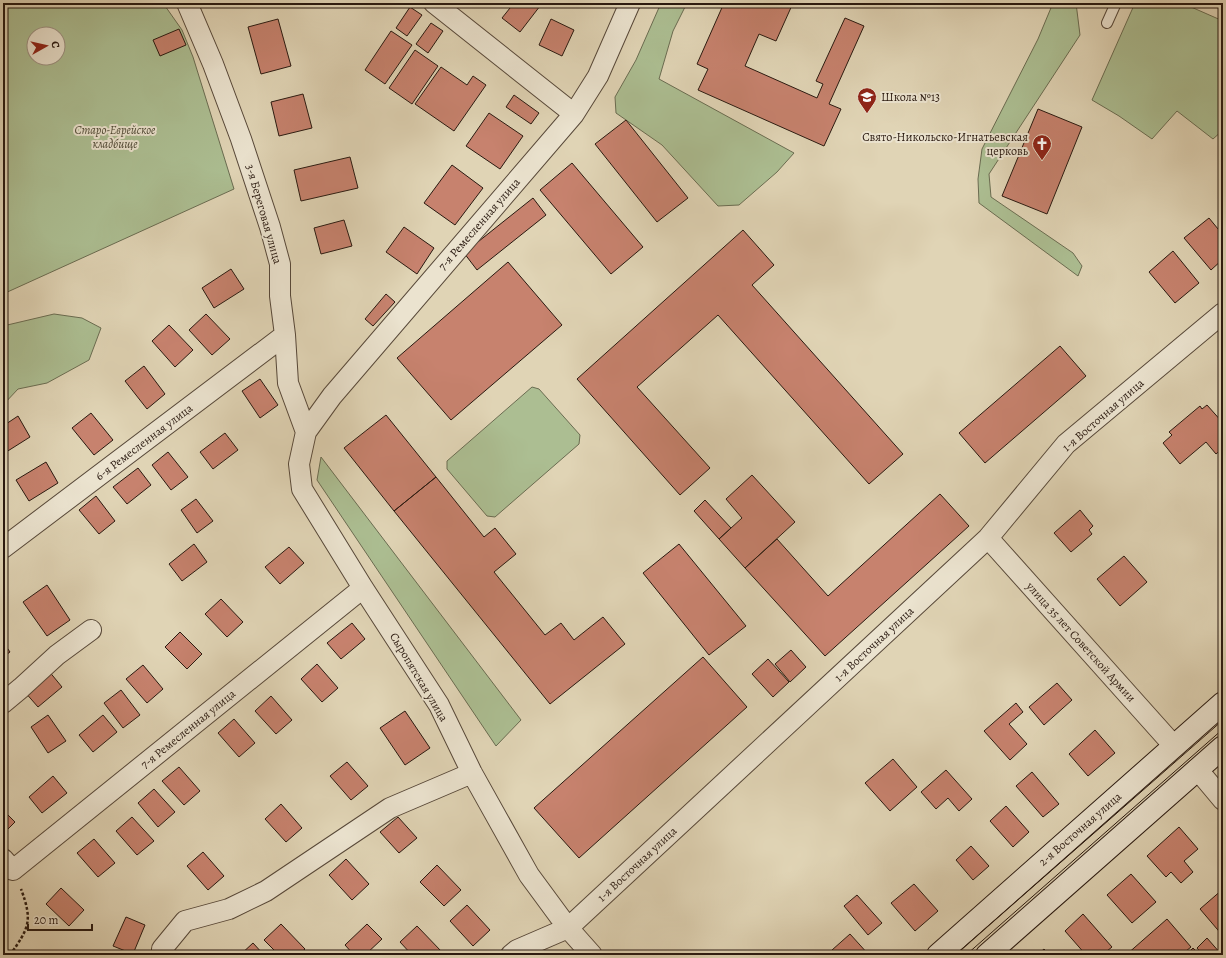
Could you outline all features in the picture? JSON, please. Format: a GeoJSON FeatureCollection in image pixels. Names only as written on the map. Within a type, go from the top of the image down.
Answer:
{"type":"FeatureCollection","features":[{"type":"Feature","properties":{"kind":"main road","name":"2-я Восточная улица"},"geometry":{"type":"LineString","coordinates":[[938,955],[1223,703]]}},
{"type":"Feature","properties":{"kind":"main road"},"geometry":{"type":"LineString","coordinates":[[987,955],[1223,747]]}},
{"type":"Feature","properties":{"kind":"street","name":"3-я Береговая улица"},"geometry":{"type":"LineString","coordinates":[[187,3],[213,64],[241,139],[270,227],[280,264],[280,296],[285,335],[288,383],[306,432]]}},
{"type":"Feature","properties":{"kind":"street"},"geometry":{"type":"LineString","coordinates":[[434,3],[574,114]]}},
{"type":"Feature","properties":{"kind":"street","name":"7-я Ремесленная улица"},"geometry":{"type":"LineString","coordinates":[[306,432],[332,396],[574,114],[598,76],[630,3]]}},
{"type":"Feature","properties":{"kind":"street","name":"1-я Восточная улица"},"geometry":{"type":"LineString","coordinates":[[511,955],[517,950],[568,928],[988,538],[1066,444],[1223,313]]}},
{"type":"Feature","properties":{"kind":"street","name":"6-я Ремесленная улица"},"geometry":{"type":"LineString","coordinates":[[3,548],[285,335]]}},
{"type":"Feature","properties":{"kind":"street","name":"Сыропятская улица"},"geometry":{"type":"LineString","coordinates":[[306,432],[299,464],[302,489],[363,588],[439,705],[472,773],[528,875],[568,928],[592,955]]}},
{"type":"Feature","properties":{"kind":"street","name":"улица 35 лет Советской Армии"},"geometry":{"type":"LineString","coordinates":[[988,538],[1174,746]]}},
{"type":"Feature","properties":{"kind":"street","name":"7-я Ремесленная улица"},"geometry":{"type":"LineString","coordinates":[[8,865],[363,588]]}},
{"type":"Feature","properties":{"kind":"street"},"geometry":{"type":"LineString","coordinates":[[3,703],[22,688],[57,655],[91,630]]}},
{"type":"Feature","properties":{"kind":"street"},"geometry":{"type":"LineString","coordinates":[[1197,769],[1223,800]]}},
{"type":"Feature","properties":{"kind":"street"},"geometry":{"type":"LineString","coordinates":[[162,949],[185,921],[229,910],[266,891],[390,808],[472,773]]}},
{"type":"Feature","properties":{"kind":"lane"},"geometry":{"type":"LineString","coordinates":[[1107,24],[1116,3]]}},
{"type":"Feature","properties":{"kind":"path"},"geometry":{"type":"LineString","coordinates":[[8,865],[27,906],[29,922],[22,939],[10,955]]}},
{"type":"Feature","properties":{"kind":"green space","name":"Старо-Еврейское кладбище"},"geometry":{"type":"Polygon","coordinates":[[[3,3],[163,3],[182,30],[193,57],[234,189],[3,294],[3,3]]]}},
{"type":"Feature","properties":{"kind":"green space"},"geometry":{"type":"Polygon","coordinates":[[[661,3],[687,3],[673,31],[659,79],[794,153],[777,172],[739,205],[718,206],[662,145],[616,113],[615,97],[636,60],[661,3]]]}},
{"type":"Feature","properties":{"kind":"green space"},"geometry":{"type":"Polygon","coordinates":[[[1053,3],[1076,3],[1080,35],[989,174],[991,197],[1073,253],[1082,266],[1078,276],[979,203],[978,179],[982,149],[1038,39],[1053,3]]]}},
{"type":"Feature","properties":{"kind":"green space"},"geometry":{"type":"Polygon","coordinates":[[[1135,3],[1182,3],[1223,21],[1223,130],[1213,139],[1177,111],[1152,139],[1119,116],[1092,100],[1135,3]]]}},
{"type":"Feature","properties":{"kind":"green space"},"geometry":{"type":"Polygon","coordinates":[[[54,314],[82,318],[101,328],[89,360],[47,383],[18,389],[3,405],[3,326],[54,314]]]}},
{"type":"Feature","properties":{"kind":"green space"},"geometry":{"type":"Polygon","coordinates":[[[532,387],[539,389],[580,435],[579,444],[495,517],[487,516],[447,469],[447,461],[532,387]]]}},
{"type":"Feature","properties":{"kind":"green space"},"geometry":{"type":"Polygon","coordinates":[[[321,457],[521,720],[496,746],[317,480],[321,457]]]}},
{"type":"Feature","properties":{"kind":"building"},"geometry":{"type":"Polygon","coordinates":[[[514,3],[537,3],[540,6],[520,32],[502,18],[514,3]]]}},
{"type":"Feature","properties":{"kind":"building"},"geometry":{"type":"Polygon","coordinates":[[[724,3],[793,3],[776,41],[759,34],[745,66],[817,98],[823,84],[816,81],[845,18],[864,26],[829,104],[841,109],[824,146],[698,90],[708,69],[697,64],[724,3]]]}},
{"type":"Feature","properties":{"kind":"building"},"geometry":{"type":"Polygon","coordinates":[[[410,7],[422,15],[407,36],[396,28],[410,7]]]}},
{"type":"Feature","properties":{"kind":"building"},"geometry":{"type":"Polygon","coordinates":[[[278,19],[291,66],[261,74],[248,27],[278,19]]]}},
{"type":"Feature","properties":{"kind":"building"},"geometry":{"type":"Polygon","coordinates":[[[551,19],[574,30],[562,56],[539,45],[551,19]]]}},
{"type":"Feature","properties":{"kind":"building"},"geometry":{"type":"Polygon","coordinates":[[[431,23],[443,31],[428,53],[416,44],[431,23]]]}},
{"type":"Feature","properties":{"kind":"building"},"geometry":{"type":"Polygon","coordinates":[[[179,29],[186,45],[160,56],[153,40],[179,29]]]}},
{"type":"Feature","properties":{"kind":"building"},"geometry":{"type":"Polygon","coordinates":[[[391,31],[412,45],[385,84],[365,70],[391,31]]]}},
{"type":"Feature","properties":{"kind":"building"},"geometry":{"type":"Polygon","coordinates":[[[415,50],[438,66],[412,104],[389,88],[415,50]]]}},
{"type":"Feature","properties":{"kind":"building"},"geometry":{"type":"Polygon","coordinates":[[[441,67],[467,85],[473,76],[486,85],[454,131],[415,104],[441,67]]]}},
{"type":"Feature","properties":{"kind":"building"},"geometry":{"type":"Polygon","coordinates":[[[303,94],[312,128],[279,136],[271,102],[303,94]]]}},
{"type":"Feature","properties":{"kind":"building"},"geometry":{"type":"Polygon","coordinates":[[[514,95],[539,113],[531,124],[506,107],[514,95]]]}},
{"type":"Feature","properties":{"kind":"building","name":"Свято-Никольско-Игнатьевская церковь"},"geometry":{"type":"Polygon","coordinates":[[[1038,109],[1082,127],[1047,214],[1002,196],[1038,109]]]}},
{"type":"Feature","properties":{"kind":"building"},"geometry":{"type":"Polygon","coordinates":[[[489,113],[523,136],[500,169],[466,146],[489,113]]]}},
{"type":"Feature","properties":{"kind":"building"},"geometry":{"type":"Polygon","coordinates":[[[626,120],[688,198],[657,222],[595,144],[626,120]]]}},
{"type":"Feature","properties":{"kind":"building"},"geometry":{"type":"Polygon","coordinates":[[[350,157],[358,188],[301,201],[294,170],[350,157]]]}},
{"type":"Feature","properties":{"kind":"building"},"geometry":{"type":"Polygon","coordinates":[[[572,163],[643,247],[611,274],[540,190],[572,163]]]}},
{"type":"Feature","properties":{"kind":"building"},"geometry":{"type":"Polygon","coordinates":[[[452,165],[483,188],[455,225],[424,203],[452,165]]]}},
{"type":"Feature","properties":{"kind":"building"},"geometry":{"type":"Polygon","coordinates":[[[533,198],[546,215],[477,270],[464,253],[533,198]]]}},
{"type":"Feature","properties":{"kind":"building"},"geometry":{"type":"Polygon","coordinates":[[[1209,218],[1223,235],[1223,259],[1211,270],[1184,238],[1209,218]]]}},
{"type":"Feature","properties":{"kind":"building"},"geometry":{"type":"Polygon","coordinates":[[[344,220],[352,246],[321,254],[314,228],[344,220]]]}},
{"type":"Feature","properties":{"kind":"building"},"geometry":{"type":"Polygon","coordinates":[[[404,227],[434,248],[417,274],[386,252],[404,227]]]}},
{"type":"Feature","properties":{"kind":"building"},"geometry":{"type":"Polygon","coordinates":[[[743,230],[774,265],[752,285],[903,454],[869,484],[718,315],[637,387],[710,468],[680,495],[577,379],[743,230]]]}},
{"type":"Feature","properties":{"kind":"building"},"geometry":{"type":"Polygon","coordinates":[[[1173,251],[1199,283],[1175,303],[1149,272],[1173,251]]]}},
{"type":"Feature","properties":{"kind":"building"},"geometry":{"type":"Polygon","coordinates":[[[508,262],[562,325],[451,420],[397,358],[508,262]]]}},
{"type":"Feature","properties":{"kind":"building"},"geometry":{"type":"Polygon","coordinates":[[[231,269],[244,289],[214,308],[202,288],[231,269]]]}},
{"type":"Feature","properties":{"kind":"building"},"geometry":{"type":"Polygon","coordinates":[[[386,294],[395,302],[373,326],[365,319],[386,294]]]}},
{"type":"Feature","properties":{"kind":"building"},"geometry":{"type":"Polygon","coordinates":[[[206,314],[230,339],[212,355],[189,330],[206,314]]]}},
{"type":"Feature","properties":{"kind":"building"},"geometry":{"type":"Polygon","coordinates":[[[169,325],[193,350],[175,367],[152,341],[169,325]]]}},
{"type":"Feature","properties":{"kind":"building"},"geometry":{"type":"Polygon","coordinates":[[[1060,346],[1086,376],[985,463],[959,433],[1060,346]]]}},
{"type":"Feature","properties":{"kind":"building"},"geometry":{"type":"Polygon","coordinates":[[[144,366],[165,394],[147,409],[125,381],[144,366]]]}},
{"type":"Feature","properties":{"kind":"building"},"geometry":{"type":"Polygon","coordinates":[[[260,379],[278,405],[260,418],[242,391],[260,379]]]}},
{"type":"Feature","properties":{"kind":"building"},"geometry":{"type":"Polygon","coordinates":[[[1207,405],[1223,423],[1223,448],[1216,454],[1206,442],[1180,464],[1163,443],[1172,435],[1169,432],[1200,406],[1202,409],[1207,405]]]}},
{"type":"Feature","properties":{"kind":"building"},"geometry":{"type":"Polygon","coordinates":[[[91,413],[113,440],[94,455],[72,428],[91,413]]]}},
{"type":"Feature","properties":{"kind":"building"},"geometry":{"type":"Polygon","coordinates":[[[386,415],[436,477],[394,511],[344,448],[386,415]]]}},
{"type":"Feature","properties":{"kind":"building"},"geometry":{"type":"Polygon","coordinates":[[[18,416],[30,437],[3,454],[3,426],[18,416]]]}},
{"type":"Feature","properties":{"kind":"building"},"geometry":{"type":"Polygon","coordinates":[[[225,433],[238,450],[213,469],[200,452],[225,433]]]}},
{"type":"Feature","properties":{"kind":"building"},"geometry":{"type":"Polygon","coordinates":[[[168,452],[188,477],[171,490],[152,465],[168,452]]]}},
{"type":"Feature","properties":{"kind":"building"},"geometry":{"type":"Polygon","coordinates":[[[46,462],[58,483],[29,501],[16,480],[46,462]]]}},
{"type":"Feature","properties":{"kind":"building"},"geometry":{"type":"Polygon","coordinates":[[[138,468],[151,485],[127,504],[113,487],[138,468]]]}},
{"type":"Feature","properties":{"kind":"building"},"geometry":{"type":"Polygon","coordinates":[[[752,475],[795,522],[745,568],[719,539],[742,518],[726,499],[752,475]]]}},
{"type":"Feature","properties":{"kind":"building"},"geometry":{"type":"Polygon","coordinates":[[[436,477],[484,537],[495,528],[516,554],[494,572],[545,635],[561,623],[574,640],[603,617],[625,644],[550,704],[394,511],[436,477]]]}},
{"type":"Feature","properties":{"kind":"building"},"geometry":{"type":"Polygon","coordinates":[[[940,494],[969,526],[825,656],[745,568],[777,539],[828,596],[940,494]]]}},
{"type":"Feature","properties":{"kind":"building"},"geometry":{"type":"Polygon","coordinates":[[[96,496],[115,521],[99,534],[79,510],[96,496]]]}},
{"type":"Feature","properties":{"kind":"building"},"geometry":{"type":"Polygon","coordinates":[[[196,499],[213,521],[197,533],[181,510],[196,499]]]}},
{"type":"Feature","properties":{"kind":"building"},"geometry":{"type":"Polygon","coordinates":[[[705,500],[731,528],[719,539],[694,511],[705,500]]]}},
{"type":"Feature","properties":{"kind":"building"},"geometry":{"type":"Polygon","coordinates":[[[1080,510],[1093,526],[1089,530],[1092,534],[1071,552],[1054,533],[1080,510]]]}},
{"type":"Feature","properties":{"kind":"building"},"geometry":{"type":"Polygon","coordinates":[[[194,544],[207,562],[182,581],[169,564],[194,544]]]}},
{"type":"Feature","properties":{"kind":"building"},"geometry":{"type":"Polygon","coordinates":[[[679,544],[746,626],[709,655],[643,573],[679,544]]]}},
{"type":"Feature","properties":{"kind":"building"},"geometry":{"type":"Polygon","coordinates":[[[289,547],[304,563],[280,584],[265,567],[289,547]]]}},
{"type":"Feature","properties":{"kind":"building"},"geometry":{"type":"Polygon","coordinates":[[[1124,556],[1147,582],[1120,606],[1097,579],[1124,556]]]}},
{"type":"Feature","properties":{"kind":"building"},"geometry":{"type":"Polygon","coordinates":[[[47,585],[70,620],[47,636],[23,602],[47,585]]]}},
{"type":"Feature","properties":{"kind":"building"},"geometry":{"type":"Polygon","coordinates":[[[221,599],[243,622],[227,637],[205,614],[221,599]]]}},
{"type":"Feature","properties":{"kind":"building"},"geometry":{"type":"Polygon","coordinates":[[[352,623],[365,639],[341,659],[327,643],[352,623]]]}},
{"type":"Feature","properties":{"kind":"building"},"geometry":{"type":"Polygon","coordinates":[[[180,632],[202,654],[187,669],[165,647],[180,632]]]}},
{"type":"Feature","properties":{"kind":"building"},"geometry":{"type":"Polygon","coordinates":[[[3,642],[10,652],[3,657],[3,642]]]}},
{"type":"Feature","properties":{"kind":"building"},"geometry":{"type":"Polygon","coordinates":[[[791,650],[806,667],[790,682],[775,664],[791,650]]]}},
{"type":"Feature","properties":{"kind":"building"},"geometry":{"type":"Polygon","coordinates":[[[703,657],[747,707],[579,858],[534,808],[703,657]]]}},
{"type":"Feature","properties":{"kind":"building"},"geometry":{"type":"Polygon","coordinates":[[[768,659],[789,682],[773,697],[752,674],[768,659]]]}},
{"type":"Feature","properties":{"kind":"building"},"geometry":{"type":"Polygon","coordinates":[[[317,664],[338,688],[322,702],[301,679],[317,664]]]}},
{"type":"Feature","properties":{"kind":"building"},"geometry":{"type":"Polygon","coordinates":[[[143,665],[163,689],[147,703],[126,679],[143,665]]]}},
{"type":"Feature","properties":{"kind":"building"},"geometry":{"type":"Polygon","coordinates":[[[48,670],[62,687],[38,707],[24,691],[48,670]]]}},
{"type":"Feature","properties":{"kind":"building"},"geometry":{"type":"Polygon","coordinates":[[[1057,683],[1072,700],[1044,725],[1029,707],[1057,683]]]}},
{"type":"Feature","properties":{"kind":"building"},"geometry":{"type":"Polygon","coordinates":[[[121,690],[140,715],[123,728],[104,703],[121,690]]]}},
{"type":"Feature","properties":{"kind":"building"},"geometry":{"type":"Polygon","coordinates":[[[271,696],[292,720],[276,734],[255,711],[271,696]]]}},
{"type":"Feature","properties":{"kind":"building"},"geometry":{"type":"Polygon","coordinates":[[[1016,703],[1023,712],[1009,724],[1027,744],[1010,760],[984,731],[1016,703]]]}},
{"type":"Feature","properties":{"kind":"building"},"geometry":{"type":"Polygon","coordinates":[[[405,711],[430,748],[405,765],[380,728],[405,711]]]}},
{"type":"Feature","properties":{"kind":"building"},"geometry":{"type":"Polygon","coordinates":[[[48,715],[66,741],[48,753],[31,727],[48,715]]]}},
{"type":"Feature","properties":{"kind":"building"},"geometry":{"type":"Polygon","coordinates":[[[103,715],[117,732],[93,752],[79,735],[103,715]]]}},
{"type":"Feature","properties":{"kind":"building"},"geometry":{"type":"Polygon","coordinates":[[[234,719],[255,743],[239,757],[218,733],[234,719]]]}},
{"type":"Feature","properties":{"kind":"building"},"geometry":{"type":"Polygon","coordinates":[[[1095,730],[1115,753],[1088,776],[1069,754],[1095,730]]]}},
{"type":"Feature","properties":{"kind":"building"},"geometry":{"type":"Polygon","coordinates":[[[893,759],[917,787],[890,811],[865,783],[893,759]]]}},
{"type":"Feature","properties":{"kind":"building"},"geometry":{"type":"Polygon","coordinates":[[[347,762],[368,786],[351,800],[330,776],[347,762]]]}},
{"type":"Feature","properties":{"kind":"building"},"geometry":{"type":"Polygon","coordinates":[[[179,767],[200,791],[184,805],[162,781],[179,767]]]}},
{"type":"Feature","properties":{"kind":"building"},"geometry":{"type":"Polygon","coordinates":[[[946,770],[972,799],[959,811],[948,798],[936,809],[921,792],[946,770]]]}},
{"type":"Feature","properties":{"kind":"building"},"geometry":{"type":"Polygon","coordinates":[[[1032,772],[1059,804],[1043,817],[1016,786],[1032,772]]]}},
{"type":"Feature","properties":{"kind":"building"},"geometry":{"type":"Polygon","coordinates":[[[53,776],[67,793],[42,813],[29,797],[53,776]]]}},
{"type":"Feature","properties":{"kind":"building"},"geometry":{"type":"Polygon","coordinates":[[[154,789],[175,812],[158,827],[138,803],[154,789]]]}},
{"type":"Feature","properties":{"kind":"building"},"geometry":{"type":"Polygon","coordinates":[[[281,804],[302,828],[286,842],[265,819],[281,804]]]}},
{"type":"Feature","properties":{"kind":"building"},"geometry":{"type":"Polygon","coordinates":[[[1006,806],[1029,832],[1013,847],[990,821],[1006,806]]]}},
{"type":"Feature","properties":{"kind":"building"},"geometry":{"type":"Polygon","coordinates":[[[3,810],[15,822],[3,834],[3,810]]]}},
{"type":"Feature","properties":{"kind":"building"},"geometry":{"type":"Polygon","coordinates":[[[132,817],[154,841],[137,855],[116,831],[132,817]]]}},
{"type":"Feature","properties":{"kind":"building"},"geometry":{"type":"Polygon","coordinates":[[[398,817],[417,838],[399,853],[380,832],[398,817]]]}},
{"type":"Feature","properties":{"kind":"building"},"geometry":{"type":"Polygon","coordinates":[[[1179,827],[1198,849],[1184,861],[1193,872],[1181,883],[1171,872],[1166,877],[1147,856],[1179,827]]]}},
{"type":"Feature","properties":{"kind":"building"},"geometry":{"type":"Polygon","coordinates":[[[94,839],[115,863],[98,877],[77,853],[94,839]]]}},
{"type":"Feature","properties":{"kind":"building"},"geometry":{"type":"Polygon","coordinates":[[[971,846],[989,866],[973,880],[956,860],[971,846]]]}},
{"type":"Feature","properties":{"kind":"building"},"geometry":{"type":"Polygon","coordinates":[[[203,852],[224,876],[208,890],[187,866],[203,852]]]}},
{"type":"Feature","properties":{"kind":"building"},"geometry":{"type":"Polygon","coordinates":[[[346,859],[369,884],[352,900],[329,875],[346,859]]]}},
{"type":"Feature","properties":{"kind":"building"},"geometry":{"type":"Polygon","coordinates":[[[437,865],[461,890],[444,906],[420,882],[437,865]]]}},
{"type":"Feature","properties":{"kind":"building"},"geometry":{"type":"Polygon","coordinates":[[[1131,874],[1156,902],[1132,923],[1107,895],[1131,874]]]}},
{"type":"Feature","properties":{"kind":"building"},"geometry":{"type":"Polygon","coordinates":[[[914,884],[938,911],[915,931],[891,903],[914,884]]]}},
{"type":"Feature","properties":{"kind":"building"},"geometry":{"type":"Polygon","coordinates":[[[61,888],[84,910],[69,926],[46,904],[61,888]]]}},
{"type":"Feature","properties":{"kind":"building"},"geometry":{"type":"Polygon","coordinates":[[[1223,889],[1223,936],[1200,909],[1223,889]]]}},
{"type":"Feature","properties":{"kind":"building"},"geometry":{"type":"Polygon","coordinates":[[[857,895],[882,923],[868,935],[844,906],[857,895]]]}},
{"type":"Feature","properties":{"kind":"building"},"geometry":{"type":"Polygon","coordinates":[[[467,905],[490,930],[473,946],[450,921],[467,905]]]}},
{"type":"Feature","properties":{"kind":"building"},"geometry":{"type":"Polygon","coordinates":[[[1083,914],[1112,947],[1102,955],[1086,955],[1065,931],[1083,914]]]}},
{"type":"Feature","properties":{"kind":"building"},"geometry":{"type":"Polygon","coordinates":[[[126,917],[145,925],[133,954],[113,946],[126,917]]]}},
{"type":"Feature","properties":{"kind":"building"},"geometry":{"type":"Polygon","coordinates":[[[1167,919],[1191,947],[1181,955],[1126,955],[1167,919]]]}},
{"type":"Feature","properties":{"kind":"building"},"geometry":{"type":"Polygon","coordinates":[[[281,924],[305,949],[298,955],[279,955],[264,940],[281,924]]]}},
{"type":"Feature","properties":{"kind":"building"},"geometry":{"type":"Polygon","coordinates":[[[367,924],[382,939],[365,955],[354,955],[345,945],[367,924]]]}},
{"type":"Feature","properties":{"kind":"building"},"geometry":{"type":"Polygon","coordinates":[[[417,926],[441,951],[436,955],[412,955],[400,942],[417,926]]]}},
{"type":"Feature","properties":{"kind":"building"},"geometry":{"type":"Polygon","coordinates":[[[850,934],[869,955],[837,955],[832,950],[850,934]]]}},
{"type":"Feature","properties":{"kind":"building"},"geometry":{"type":"Polygon","coordinates":[[[1207,938],[1221,954],[1223,952],[1223,955],[1203,955],[1197,948],[1207,938]]]}},
{"type":"Feature","properties":{"kind":"building"},"geometry":{"type":"Polygon","coordinates":[[[253,943],[264,955],[240,955],[253,943]]]}},
{"type":"Feature","properties":{"kind":"building"},"geometry":{"type":"Polygon","coordinates":[[[1193,948],[1200,955],[1186,955],[1193,948]]]}},
{"type":"Feature","properties":{"kind":"building"},"geometry":{"type":"Polygon","coordinates":[[[1044,949],[1050,955],[1037,955],[1044,949]]]}},
{"type":"Feature","properties":{"kind":"tram line"},"geometry":{"type":"LineString","coordinates":[[955,955],[1223,720]]}},
{"type":"Feature","properties":{"kind":"tram line"},"geometry":{"type":"LineString","coordinates":[[966,955],[1223,729]]}},
{"type":"Feature","properties":{"kind":"place","name":"Школа №13"},"geometry":{"type":"Point","coordinates":[867,114]}},
{"type":"Feature","properties":{"kind":"place","name":"Свято-Никольско-Игнатьевская церковь"},"geometry":{"type":"Point","coordinates":[1042,161]}}]}
